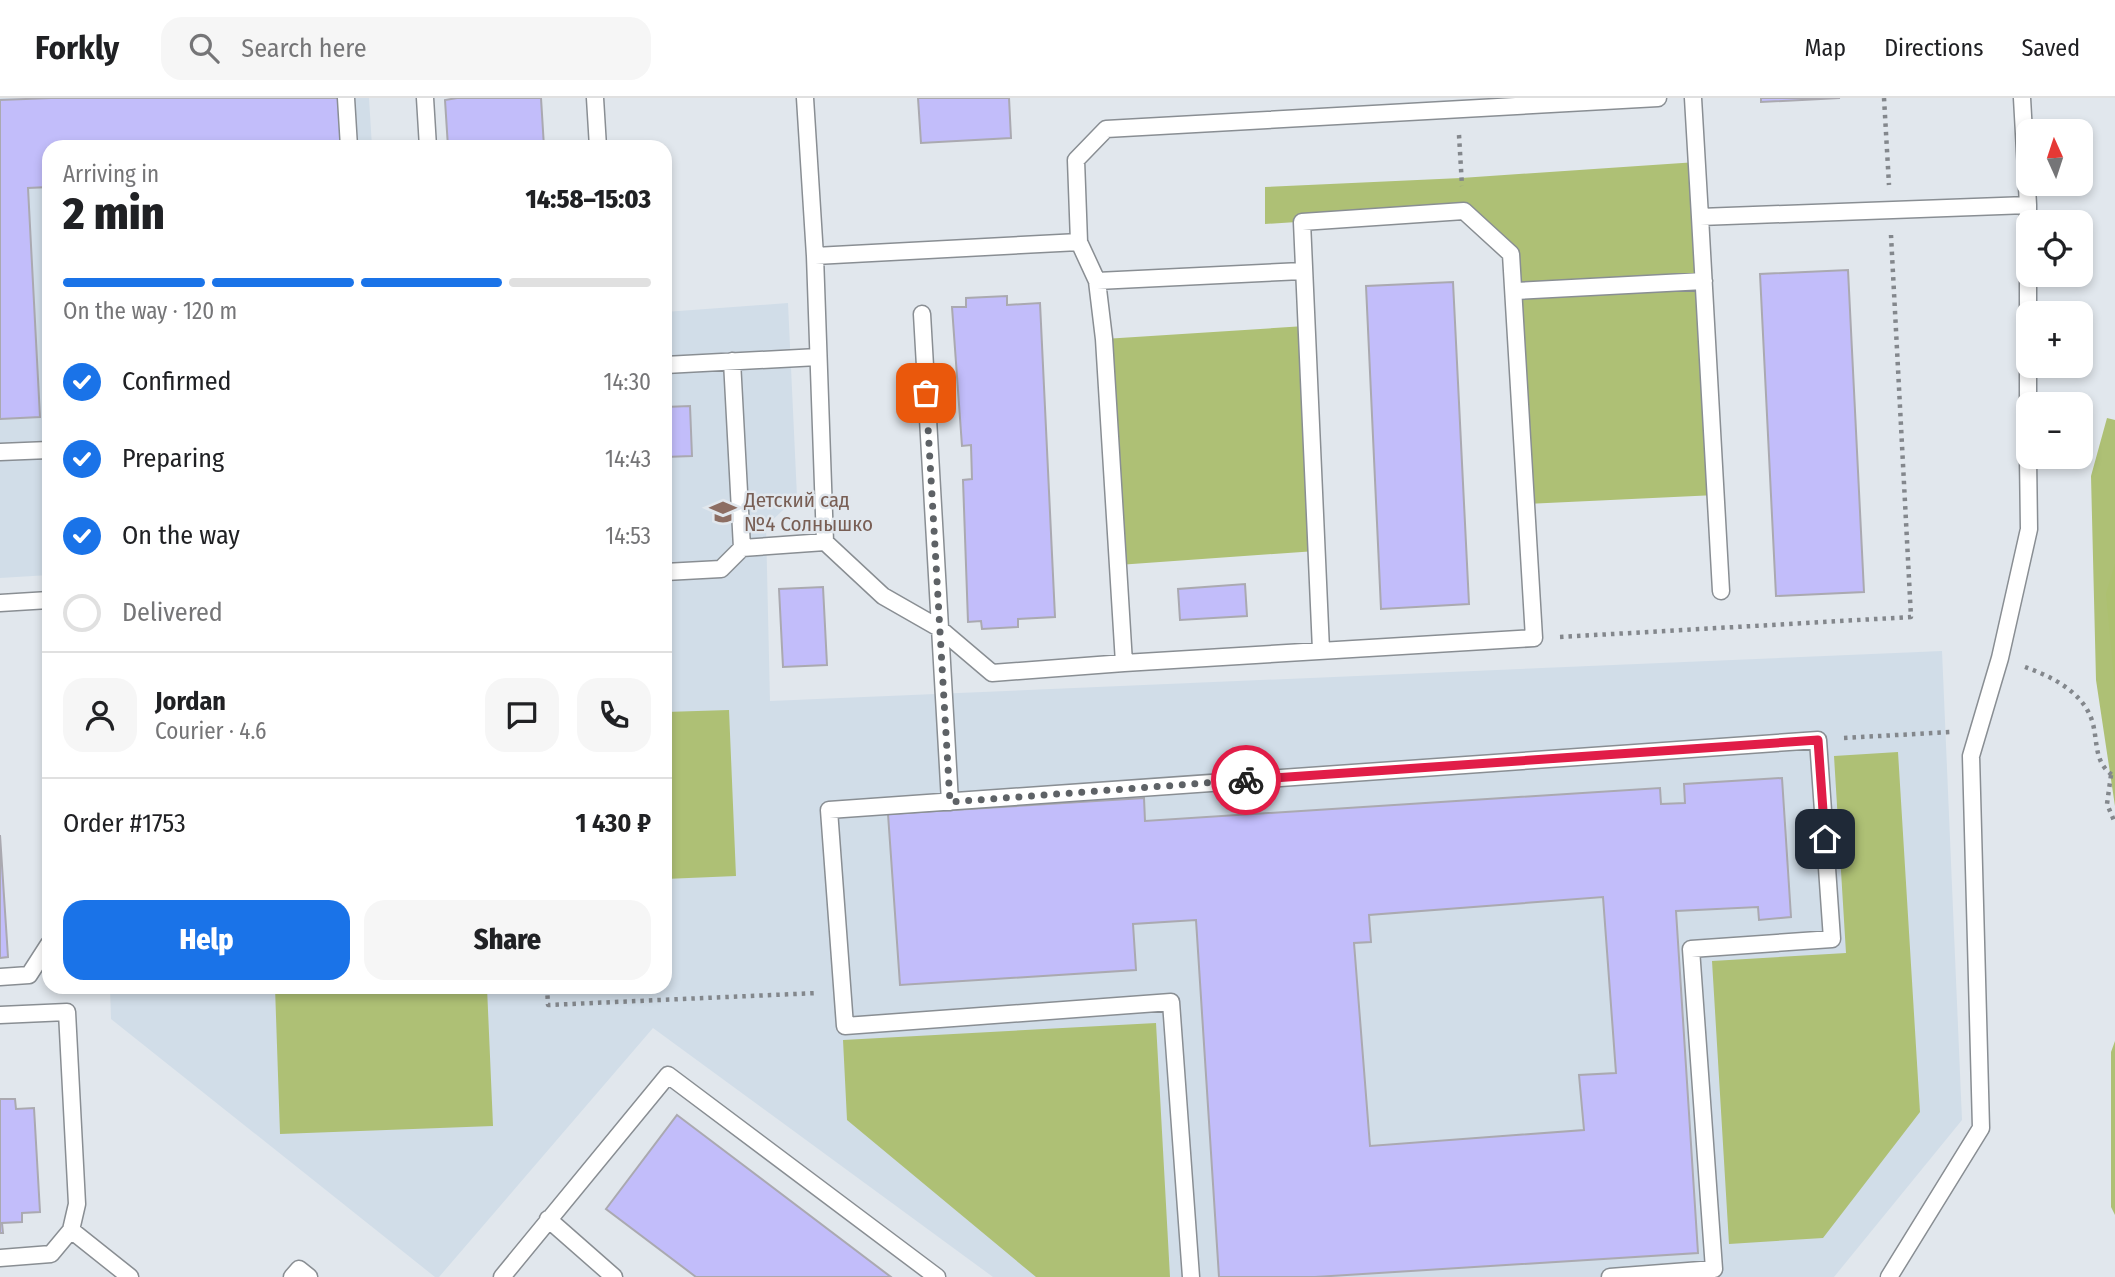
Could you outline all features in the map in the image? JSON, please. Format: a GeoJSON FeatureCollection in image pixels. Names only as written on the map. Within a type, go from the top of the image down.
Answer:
{"type":"FeatureCollection","features":[{"type":"Feature","properties":{"kind":"lane"},"geometry":{"type":"LineString","coordinates":[[346,98],[349,140]]}},
{"type":"Feature","properties":{"kind":"lane"},"geometry":{"type":"LineString","coordinates":[[425,98],[428,140]]}},
{"type":"Feature","properties":{"kind":"lane"},"geometry":{"type":"LineString","coordinates":[[594,98],[597,140]]}},
{"type":"Feature","properties":{"kind":"lane"},"geometry":{"type":"LineString","coordinates":[[805,98],[815,256],[825,542],[883,596],[939,628],[992,673],[1534,638],[1511,254],[1464,211],[1302,222],[1302,271],[1321,650]]}},
{"type":"Feature","properties":{"kind":"lane"},"geometry":{"type":"LineString","coordinates":[[1124,663],[1104,340],[1097,281],[1079,242],[1076,160],[1106,129],[1658,98]]}},
{"type":"Feature","properties":{"kind":"lane"},"geometry":{"type":"LineString","coordinates":[[1693,98],[1721,592]]}},
{"type":"Feature","properties":{"kind":"lane"},"geometry":{"type":"LineString","coordinates":[[2022,98],[2028,205],[2028,301]]}},
{"type":"Feature","properties":{"kind":"lane"},"geometry":{"type":"LineString","coordinates":[[1700,217],[2028,205]]}},
{"type":"Feature","properties":{"kind":"lane"},"geometry":{"type":"LineString","coordinates":[[815,256],[1079,242]]}},
{"type":"Feature","properties":{"kind":"lane"},"geometry":{"type":"LineString","coordinates":[[1097,281],[1302,271]]}},
{"type":"Feature","properties":{"kind":"lane"},"geometry":{"type":"LineString","coordinates":[[1515,291],[1704,281]]}},
{"type":"Feature","properties":{"kind":"lane"},"geometry":{"type":"LineString","coordinates":[[922,314],[950,802]]}},
{"type":"Feature","properties":{"kind":"lane"},"geometry":{"type":"LineString","coordinates":[[672,365],[818,357]]}},
{"type":"Feature","properties":{"kind":"lane"},"geometry":{"type":"LineString","coordinates":[[732,361],[742,548]]}},
{"type":"Feature","properties":{"kind":"lane"},"geometry":{"type":"LineString","coordinates":[[0,452],[42,450]]}},
{"type":"Feature","properties":{"kind":"lane"},"geometry":{"type":"LineString","coordinates":[[1889,1277],[1981,1128],[1970,757],[2000,658],[2029,530],[2028,469]]}},
{"type":"Feature","properties":{"kind":"lane"},"geometry":{"type":"LineString","coordinates":[[672,572],[721,569],[742,548],[825,542]]}},
{"type":"Feature","properties":{"kind":"lane"},"geometry":{"type":"LineString","coordinates":[[0,604],[42,601]]}},
{"type":"Feature","properties":{"kind":"lane"},"geometry":{"type":"LineString","coordinates":[[1191,1277],[1171,1002],[845,1026],[830,810],[1818,740],[1832,939],[1691,949],[1714,1269],[1610,1277]]}},
{"type":"Feature","properties":{"kind":"lane"},"geometry":{"type":"LineString","coordinates":[[0,977],[29,975],[42,955]]}},
{"type":"Feature","properties":{"kind":"lane"},"geometry":{"type":"LineString","coordinates":[[0,1015],[67,1012],[77,1203],[71,1230],[51,1254],[0,1258]]}},
{"type":"Feature","properties":{"kind":"lane"},"geometry":{"type":"LineString","coordinates":[[502,1277],[668,1075],[937,1277]]}},
{"type":"Feature","properties":{"kind":"lane"},"geometry":{"type":"LineString","coordinates":[[548,1219],[614,1277]]}},
{"type":"Feature","properties":{"kind":"lane"},"geometry":{"type":"LineString","coordinates":[[71,1230],[130,1277]]}},
{"type":"Feature","properties":{"kind":"lane"},"geometry":{"type":"LineString","coordinates":[[292,1277],[299,1269],[309,1277]]}},
{"type":"Feature","properties":{"kind":"path"},"geometry":{"type":"LineString","coordinates":[[1534,638],[1911,617],[1884,98]]}},
{"type":"Feature","properties":{"kind":"path"},"geometry":{"type":"LineString","coordinates":[[1457,109],[1464,211]]}},
{"type":"Feature","properties":{"kind":"path"},"geometry":{"type":"LineString","coordinates":[[2000,658],[2064,684],[2080,699],[2093,724],[2095,749],[2113,776],[2107,804],[2115,823]]}},
{"type":"Feature","properties":{"kind":"path"},"geometry":{"type":"LineString","coordinates":[[1818,740],[1979,730]]}},
{"type":"Feature","properties":{"kind":"path"},"geometry":{"type":"LineString","coordinates":[[547,994],[548,1005],[843,992]]}},
{"type":"Feature","properties":{"kind":"shaded area"},"geometry":{"type":"Polygon","coordinates":[[[0,98],[369,98],[372,140],[42,140],[42,575],[0,578],[0,98]]]}},
{"type":"Feature","properties":{"kind":"shaded area"},"geometry":{"type":"Polygon","coordinates":[[[788,303],[797,497],[766,526],[770,701],[1942,651],[1962,1120],[1834,1277],[993,1277],[653,1028],[439,1277],[435,1277],[111,1019],[110,994],[672,994],[672,311],[788,303]]]}},
{"type":"Feature","properties":{"kind":"green space"},"geometry":{"type":"Polygon","coordinates":[[[1697,162],[1716,495],[1526,504],[1511,253],[1464,211],[1265,224],[1265,187],[1461,178],[1697,162]]]}},
{"type":"Feature","properties":{"kind":"green space"},"geometry":{"type":"Polygon","coordinates":[[[1305,326],[1316,551],[1118,565],[1104,339],[1305,326]]]}},
{"type":"Feature","properties":{"kind":"green space"},"geometry":{"type":"Polygon","coordinates":[[[2107,418],[2115,420],[2115,806],[2096,680],[2091,476],[2107,418]]]}},
{"type":"Feature","properties":{"kind":"green space"},"geometry":{"type":"Polygon","coordinates":[[[2115,564],[2115,688],[2106,594],[2115,564]]]}},
{"type":"Feature","properties":{"kind":"green space"},"geometry":{"type":"Polygon","coordinates":[[[729,710],[736,876],[672,879],[672,712],[729,710]]]}},
{"type":"Feature","properties":{"kind":"green space"},"geometry":{"type":"Polygon","coordinates":[[[1898,752],[1920,1112],[1823,1238],[1729,1244],[1712,961],[1846,953],[1834,756],[1898,752]]]}},
{"type":"Feature","properties":{"kind":"green space"},"geometry":{"type":"Polygon","coordinates":[[[275,994],[487,994],[493,1126],[280,1134],[275,994]]]}},
{"type":"Feature","properties":{"kind":"green space"},"geometry":{"type":"Polygon","coordinates":[[[1156,1023],[1170,1277],[1036,1277],[847,1120],[843,1040],[1156,1023]]]}},
{"type":"Feature","properties":{"kind":"green space"},"geometry":{"type":"Polygon","coordinates":[[[2115,1041],[2115,1215],[2111,1207],[2111,1052],[2115,1041]]]}},
{"type":"Feature","properties":{"kind":"building"},"geometry":{"type":"Polygon","coordinates":[[[340,98],[342,140],[42,140],[42,187],[28,188],[40,417],[0,419],[0,100],[340,98]]]}},
{"type":"Feature","properties":{"kind":"building"},"geometry":{"type":"Polygon","coordinates":[[[541,98],[544,140],[448,140],[445,100],[541,98]]]}},
{"type":"Feature","properties":{"kind":"building"},"geometry":{"type":"Polygon","coordinates":[[[918,98],[1009,98],[1011,138],[921,143],[918,98]]]}},
{"type":"Feature","properties":{"kind":"building"},"geometry":{"type":"Polygon","coordinates":[[[1761,98],[1840,98],[1761,102],[1761,98]]]}},
{"type":"Feature","properties":{"kind":"building"},"geometry":{"type":"Polygon","coordinates":[[[1848,270],[1864,592],[1776,596],[1760,274],[1848,270]]]}},
{"type":"Feature","properties":{"kind":"building"},"geometry":{"type":"Polygon","coordinates":[[[1453,282],[1469,604],[1381,609],[1366,286],[1453,282]]]}},
{"type":"Feature","properties":{"kind":"building"},"geometry":{"type":"Polygon","coordinates":[[[1007,296],[1007,305],[1040,303],[1055,617],[1018,619],[1018,627],[982,629],[981,621],[968,622],[963,480],[972,479],[971,445],[962,446],[952,307],[966,307],[966,298],[1007,296]]]}},
{"type":"Feature","properties":{"kind":"building"},"geometry":{"type":"Polygon","coordinates":[[[690,406],[692,456],[672,457],[672,407],[690,406]]]}},
{"type":"Feature","properties":{"kind":"building"},"geometry":{"type":"Polygon","coordinates":[[[1245,584],[1247,616],[1180,620],[1178,589],[1245,584]]]}},
{"type":"Feature","properties":{"kind":"building"},"geometry":{"type":"Polygon","coordinates":[[[823,587],[827,665],[783,667],[779,589],[823,587]]]}},
{"type":"Feature","properties":{"kind":"building"},"geometry":{"type":"Polygon","coordinates":[[[1782,778],[1791,917],[1759,920],[1758,907],[1676,911],[1698,1253],[1315,1277],[1219,1277],[1196,920],[1133,924],[1136,970],[900,985],[888,814],[1144,798],[1145,821],[1660,788],[1661,804],[1685,803],[1684,784],[1782,778]],[[1603,897],[1369,915],[1371,942],[1354,943],[1370,1146],[1584,1130],[1579,1075],[1616,1073],[1603,897]]]}},
{"type":"Feature","properties":{"kind":"building"},"geometry":{"type":"Polygon","coordinates":[[[0,835],[8,957],[0,958],[0,835]]]}},
{"type":"Feature","properties":{"kind":"building"},"geometry":{"type":"Polygon","coordinates":[[[0,1099],[15,1099],[16,1109],[34,1108],[40,1212],[22,1213],[22,1222],[2,1223],[3,1233],[0,1233],[0,1099]]]}},
{"type":"Feature","properties":{"kind":"building"},"geometry":{"type":"Polygon","coordinates":[[[677,1115],[891,1277],[696,1277],[606,1209],[677,1115]]]}},
{"type":"Feature","properties":{"kind":"way so far"},"geometry":{"type":"LineString","coordinates":[[926,393],[950,802],[1246,780]]}},
{"type":"Feature","properties":{"kind":"place","name":"Детский сад №4 Солнышко"},"geometry":{"type":"Point","coordinates":[723,512]}},
{"type":"Feature","properties":{"kind":"route"},"geometry":{"type":"LineString","coordinates":[[1246,780],[1818,740],[1825,839]]}}]}
